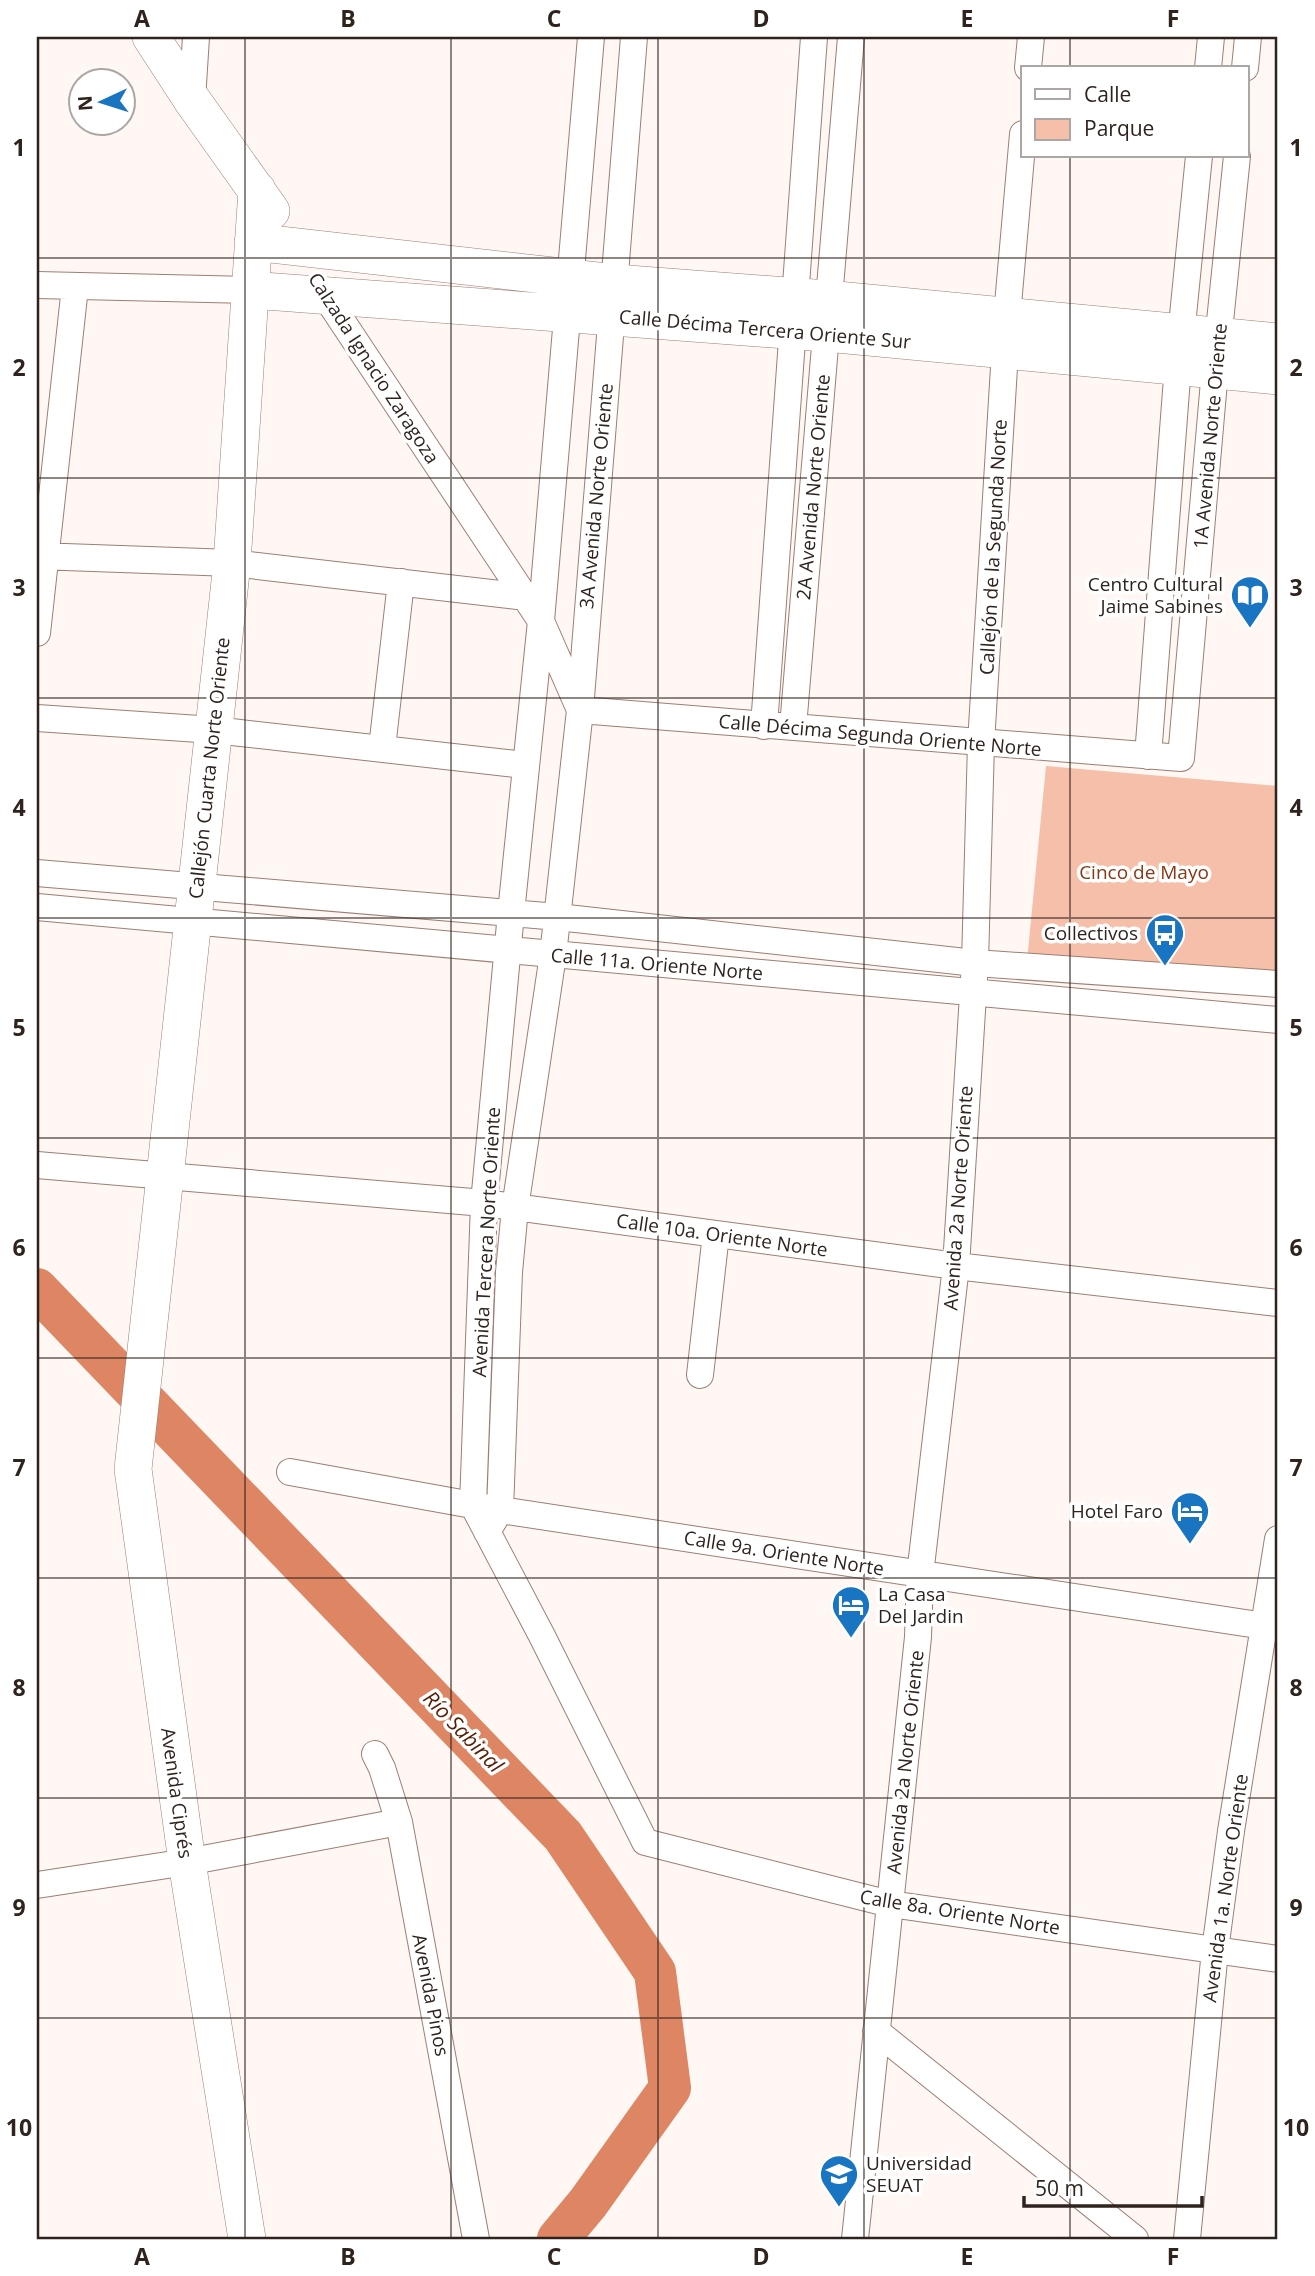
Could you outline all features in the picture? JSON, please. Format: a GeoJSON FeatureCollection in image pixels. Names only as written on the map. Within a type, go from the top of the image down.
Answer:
{"type":"FeatureCollection","features":[{"type":"Feature","properties":{"kind":"street","name":"Calzada Ignacio Zaragoza"},"geometry":{"type":"LineString","coordinates":[[151,37],[192,100],[257,190],[526,597],[541,621],[579,710]]}},
{"type":"Feature","properties":{"kind":"street"},"geometry":{"type":"LineString","coordinates":[[192,100],[196,37]]}},
{"type":"Feature","properties":{"kind":"street"},"geometry":{"type":"LineString","coordinates":[[507,949],[541,621],[591,37]]}},
{"type":"Feature","properties":{"kind":"street","name":"3A Avenida Norte Oriente"},"geometry":{"type":"LineString","coordinates":[[554,954],[579,710],[635,37]]}},
{"type":"Feature","properties":{"kind":"street","name":"2A Avenida Norte Oriente"},"geometry":{"type":"LineString","coordinates":[[793,727],[810,315],[814,37]]}},
{"type":"Feature","properties":{"kind":"street","name":"2A Avenida Norte Oriente"},"geometry":{"type":"LineString","coordinates":[[764,726],[810,315],[851,37]]}},
{"type":"Feature","properties":{"kind":"street"},"geometry":{"type":"LineString","coordinates":[[1028,66],[1031,37]]}},
{"type":"Feature","properties":{"kind":"street"},"geometry":{"type":"LineString","coordinates":[[1208,66],[1211,37]]}},
{"type":"Feature","properties":{"kind":"street"},"geometry":{"type":"LineString","coordinates":[[1245,66],[1248,37]]}},
{"type":"Feature","properties":{"kind":"street","name":"Callejón de la Segunda Norte"},"geometry":{"type":"LineString","coordinates":[[975,963],[981,743],[1021,158]]}},
{"type":"Feature","properties":{"kind":"street","name":"1A Avenida Norte Oriente"},"geometry":{"type":"LineString","coordinates":[[1148,756],[1179,349],[1199,158]]}},
{"type":"Feature","properties":{"kind":"street","name":"1A Avenida Norte Oriente"},"geometry":{"type":"LineString","coordinates":[[1181,758],[1237,158]]}},
{"type":"Feature","properties":{"kind":"street","name":"Callejón Cuarta Norte Oriente"},"geometry":{"type":"LineString","coordinates":[[145,1345],[232,563],[257,190]]}},
{"type":"Feature","properties":{"kind":"street","name":"Calle Décima Tercera Oriente Sur"},"geometry":{"type":"LineString","coordinates":[[253,242],[571,278],[613,300]]}},
{"type":"Feature","properties":{"kind":"street"},"geometry":{"type":"LineString","coordinates":[[37,285],[250,290]]}},
{"type":"Feature","properties":{"kind":"street"},"geometry":{"type":"LineString","coordinates":[[37,634],[40,557],[75,287]]}},
{"type":"Feature","properties":{"kind":"street","name":"Calle Décima Tercera Oriente Sur"},"geometry":{"type":"LineString","coordinates":[[250,290],[568,314],[613,300],[810,315],[1217,353],[1278,376]]}},
{"type":"Feature","properties":{"kind":"street","name":"Calle Décima Tercera Oriente Sur"},"geometry":{"type":"LineString","coordinates":[[1217,353],[1278,342]]}},
{"type":"Feature","properties":{"kind":"street"},"geometry":{"type":"LineString","coordinates":[[40,557],[232,563],[526,597]]}},
{"type":"Feature","properties":{"kind":"street"},"geometry":{"type":"LineString","coordinates":[[382,748],[401,582]]}},
{"type":"Feature","properties":{"kind":"street","name":"Calle Décima Segunda Oriente Norte"},"geometry":{"type":"LineString","coordinates":[[579,710],[1181,758]]}},
{"type":"Feature","properties":{"kind":"street"},"geometry":{"type":"LineString","coordinates":[[37,718],[214,730],[526,765]]}},
{"type":"Feature","properties":{"kind":"street","name":"Calle 11a. Oriente Norte"},"geometry":{"type":"LineString","coordinates":[[37,873],[196,884],[558,917],[975,963],[1278,984]]}},
{"type":"Feature","properties":{"kind":"street","name":"Calle 11a. Oriente Norte"},"geometry":{"type":"LineString","coordinates":[[37,907],[1278,1020]]}},
{"type":"Feature","properties":{"kind":"street","name":"Avenida Tercera Norte Oriente"},"geometry":{"type":"LineString","coordinates":[[493,1521],[473,1505],[484,1203],[507,949]]}},
{"type":"Feature","properties":{"kind":"street","name":"Avenida Tercera Norte Oriente"},"geometry":{"type":"LineString","coordinates":[[554,954],[515,1208],[493,1521],[542,1636],[645,1842]]}},
{"type":"Feature","properties":{"kind":"street","name":"Avenida 2a Norte Oriente"},"geometry":{"type":"LineString","coordinates":[[855,2239],[918,1636],[920,1575],[956,1266],[971,992],[975,963]]}},
{"type":"Feature","properties":{"kind":"street","name":"Calle 10a. Oriente Norte"},"geometry":{"type":"LineString","coordinates":[[37,1165],[484,1203],[956,1266],[1278,1303]]}},
{"type":"Feature","properties":{"kind":"street"},"geometry":{"type":"LineString","coordinates":[[700,1376],[716,1234]]}},
{"type":"Feature","properties":{"kind":"street","name":"Avenida Ciprés"},"geometry":{"type":"LineString","coordinates":[[145,1345],[133,1469],[187,1862],[247,2239]]}},
{"type":"Feature","properties":{"kind":"street"},"geometry":{"type":"LineString","coordinates":[[290,1472],[473,1505]]}},
{"type":"Feature","properties":{"kind":"street","name":"Calle 9a. Oriente Norte"},"geometry":{"type":"LineString","coordinates":[[493,1521],[643,1530],[920,1575],[1271,1627]]}},
{"type":"Feature","properties":{"kind":"street","name":"Avenida 1a. Norte Oriente"},"geometry":{"type":"LineString","coordinates":[[1187,2239],[1215,1950],[1271,1627],[1278,1539]]}},
{"type":"Feature","properties":{"kind":"street","name":"Avenida Pinos"},"geometry":{"type":"LineString","coordinates":[[375,1754],[399,1822],[476,2239]]}},
{"type":"Feature","properties":{"kind":"street"},"geometry":{"type":"LineString","coordinates":[[37,1885],[187,1862],[399,1822]]}},
{"type":"Feature","properties":{"kind":"street","name":"Calle 8a. Oriente Norte"},"geometry":{"type":"LineString","coordinates":[[645,1842],[890,1904],[1278,1959]]}},
{"type":"Feature","properties":{"kind":"street"},"geometry":{"type":"LineString","coordinates":[[876,2031],[1136,2239]]}},
{"type":"Feature","properties":{"kind":"green space","name":"Cinco de Mayo"},"geometry":{"type":"Polygon","coordinates":[[[1046,766],[1278,786],[1278,980],[1027,961],[1046,766]]]}},
{"type":"Feature","properties":{"kind":"waterway","name":"Río Sabinal"},"geometry":{"type":"LineString","coordinates":[[37,1289],[563,1836],[655,1972],[670,2088],[588,2203],[558,2239]]}},
{"type":"Feature","properties":{"kind":"place","name":"Centro Cultural Jaime Sabines"},"geometry":{"type":"Point","coordinates":[1250,629]}},
{"type":"Feature","properties":{"kind":"place","name":"Collectivos"},"geometry":{"type":"Point","coordinates":[1165,967]}},
{"type":"Feature","properties":{"kind":"place","name":"Hotel Faro"},"geometry":{"type":"Point","coordinates":[1190,1545]}},
{"type":"Feature","properties":{"kind":"place","name":"La Casa Del Jardin"},"geometry":{"type":"Point","coordinates":[851,1639]}},
{"type":"Feature","properties":{"kind":"place","name":"Universidad SEUAT"},"geometry":{"type":"Point","coordinates":[839,2208]}}]}
